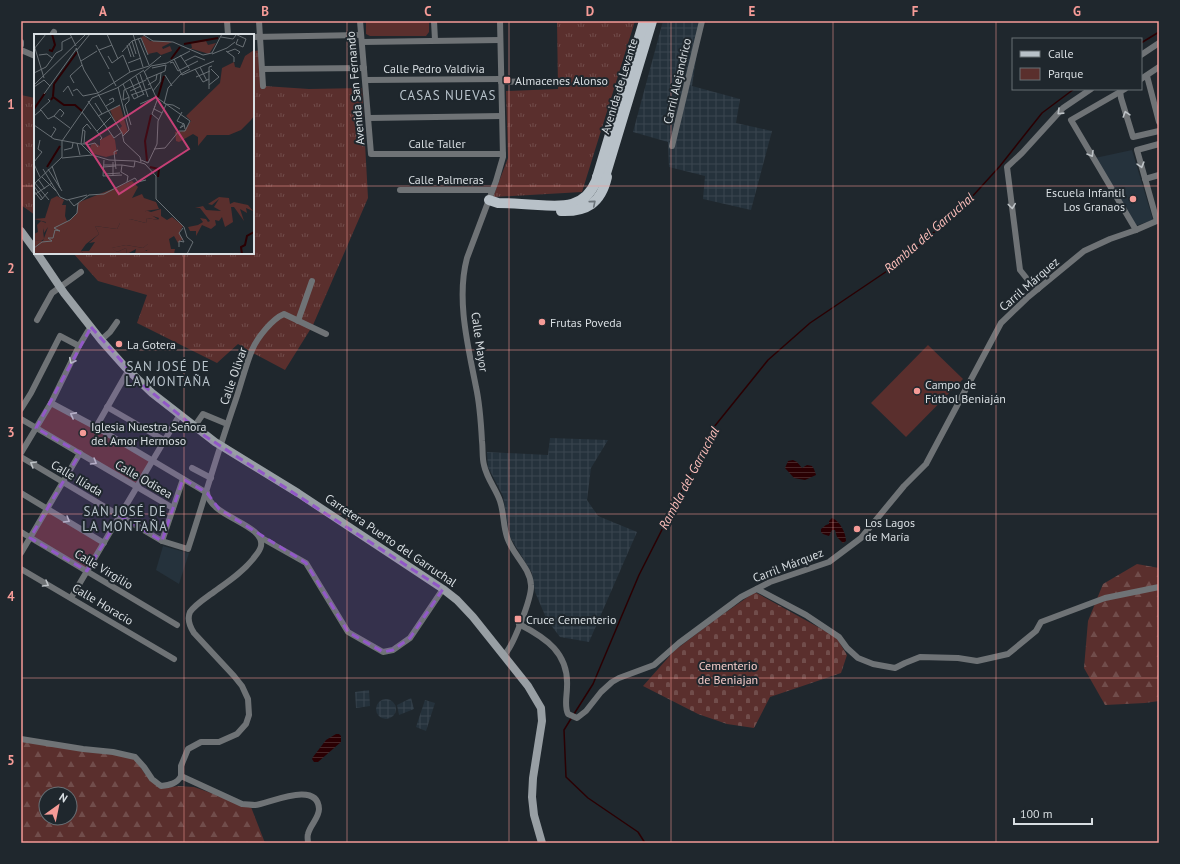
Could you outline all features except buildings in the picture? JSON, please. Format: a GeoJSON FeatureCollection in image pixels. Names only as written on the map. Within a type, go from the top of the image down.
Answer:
{"type":"FeatureCollection","features":[{"type":"Feature","properties":{"kind":"main road","name":"Avenida de Levante"},"geometry":{"type":"LineString","coordinates":[[489,199],[499,203],[557,206],[569,205],[580,201],[588,194],[597,177],[644,21]]}},
{"type":"Feature","properties":{"kind":"main road","name":"Avenida de Levante"},"geometry":{"type":"LineString","coordinates":[[597,177],[599,182],[604,180],[652,21]]}},
{"type":"Feature","properties":{"kind":"main road","name":"Avenida de Levante"},"geometry":{"type":"LineString","coordinates":[[489,199],[571,211],[583,209],[595,202],[602,193],[611,158]]}},
{"type":"Feature","properties":{"kind":"main road"},"geometry":{"type":"LineString","coordinates":[[21,231],[34,249]]}},
{"type":"Feature","properties":{"kind":"main road","name":"Carretera Puerto del Garruchal"},"geometry":{"type":"LineString","coordinates":[[38,254],[60,287],[101,340],[128,371],[179,416],[220,446],[298,493],[443,589],[469,612],[534,694],[542,713],[542,725],[533,778],[532,797],[535,819],[542,843]]}},
{"type":"Feature","properties":{"kind":"street"},"geometry":{"type":"LineString","coordinates":[[227,21],[228,34]]}},
{"type":"Feature","properties":{"kind":"street"},"geometry":{"type":"LineString","coordinates":[[259,21],[256,37],[262,69],[263,86]]}},
{"type":"Feature","properties":{"kind":"street","name":"Avenida San Fernando"},"geometry":{"type":"LineString","coordinates":[[360,21],[371,154]]}},
{"type":"Feature","properties":{"kind":"street"},"geometry":{"type":"LineString","coordinates":[[434,21],[434,40]]}},
{"type":"Feature","properties":{"kind":"street","name":"Calle Mayor"},"geometry":{"type":"LineString","coordinates":[[500,21],[503,154],[489,199],[470,249],[464,271],[463,288],[467,345],[478,395],[484,465],[490,482],[500,502],[509,542],[526,571],[530,581],[530,594],[510,647],[504,655]]}},
{"type":"Feature","properties":{"kind":"street","name":"Carril Alejandrico"},"geometry":{"type":"LineString","coordinates":[[672,146],[702,21]]}},
{"type":"Feature","properties":{"kind":"street"},"geometry":{"type":"LineString","coordinates":[[256,37],[500,40]]}},
{"type":"Feature","properties":{"kind":"street"},"geometry":{"type":"LineString","coordinates":[[1142,54],[1159,43]]}},
{"type":"Feature","properties":{"kind":"street"},"geometry":{"type":"LineString","coordinates":[[21,50],[34,56]]}},
{"type":"Feature","properties":{"kind":"street"},"geometry":{"type":"LineString","coordinates":[[1159,67],[1144,78],[1159,122]]}},
{"type":"Feature","properties":{"kind":"street"},"geometry":{"type":"LineString","coordinates":[[262,69],[364,68]]}},
{"type":"Feature","properties":{"kind":"street","name":"Calle Pedro Valdivia"},"geometry":{"type":"LineString","coordinates":[[366,80],[550,81]]}},
{"type":"Feature","properties":{"kind":"street"},"geometry":{"type":"LineString","coordinates":[[1038,289],[1020,270],[1007,167],[1022,153],[1063,108],[1090,90]]}},
{"type":"Feature","properties":{"kind":"street"},"geometry":{"type":"LineString","coordinates":[[1122,90],[1071,120],[1136,230]]}},
{"type":"Feature","properties":{"kind":"street"},"geometry":{"type":"LineString","coordinates":[[1122,90],[1121,98],[1132,137],[1159,131]]}},
{"type":"Feature","properties":{"kind":"street"},"geometry":{"type":"LineString","coordinates":[[369,118],[502,116]]}},
{"type":"Feature","properties":{"kind":"street"},"geometry":{"type":"LineString","coordinates":[[1158,221],[1137,150],[1159,144]]}},
{"type":"Feature","properties":{"kind":"street","name":"Calle Taller"},"geometry":{"type":"LineString","coordinates":[[371,154],[503,154]]}},
{"type":"Feature","properties":{"kind":"street"},"geometry":{"type":"LineString","coordinates":[[1145,179],[1159,175]]}},
{"type":"Feature","properties":{"kind":"street","name":"Calle Palmeras"},"geometry":{"type":"LineString","coordinates":[[400,190],[489,199]]}},
{"type":"Feature","properties":{"kind":"street","name":"Carril Márquez"},"geometry":{"type":"LineString","coordinates":[[519,624],[540,636],[560,655],[566,666],[568,681],[566,710],[568,714],[577,718],[586,711],[601,692],[612,682],[654,664],[679,643],[736,601],[770,582],[829,562],[861,538],[904,486],[926,464],[1001,323],[1038,289],[1084,251],[1110,239],[1158,221]]}},
{"type":"Feature","properties":{"kind":"street"},"geometry":{"type":"LineString","coordinates":[[37,320],[51,296],[60,287],[81,272]]}},
{"type":"Feature","properties":{"kind":"street"},"geometry":{"type":"LineString","coordinates":[[298,321],[312,281]]}},
{"type":"Feature","properties":{"kind":"street","name":"Calle Olivar"},"geometry":{"type":"LineString","coordinates":[[206,493],[227,424],[253,349],[260,339],[277,317],[284,314],[326,334]]}},
{"type":"Feature","properties":{"kind":"street"},"geometry":{"type":"LineString","coordinates":[[101,340],[110,332],[117,322]]}},
{"type":"Feature","properties":{"kind":"street"},"geometry":{"type":"LineString","coordinates":[[21,453],[51,403],[91,327]]}},
{"type":"Feature","properties":{"kind":"street"},"geometry":{"type":"LineString","coordinates":[[21,408],[31,393],[60,336],[80,346]]}},
{"type":"Feature","properties":{"kind":"street"},"geometry":{"type":"LineString","coordinates":[[96,426],[128,371]]}},
{"type":"Feature","properties":{"kind":"street"},"geometry":{"type":"LineString","coordinates":[[51,403],[96,426],[206,493],[212,504],[253,530],[260,537],[306,563],[348,632],[383,652],[393,650],[410,638],[443,589]]}},
{"type":"Feature","properties":{"kind":"street"},"geometry":{"type":"LineString","coordinates":[[107,407],[164,440]]}},
{"type":"Feature","properties":{"kind":"street"},"geometry":{"type":"LineString","coordinates":[[194,427],[202,414],[227,424]]}},
{"type":"Feature","properties":{"kind":"street"},"geometry":{"type":"LineString","coordinates":[[71,598],[179,416]]}},
{"type":"Feature","properties":{"kind":"street","name":"Calle Odisea"},"geometry":{"type":"LineString","coordinates":[[21,419],[173,508]]}},
{"type":"Feature","properties":{"kind":"street"},"geometry":{"type":"LineString","coordinates":[[21,553],[80,453]]}},
{"type":"Feature","properties":{"kind":"street","name":"Calle Ilíada"},"geometry":{"type":"LineString","coordinates":[[21,457],[162,541],[188,549],[206,493]]}},
{"type":"Feature","properties":{"kind":"street"},"geometry":{"type":"LineString","coordinates":[[192,468],[211,478]]}},
{"type":"Feature","properties":{"kind":"street"},"geometry":{"type":"LineString","coordinates":[[162,541],[183,479]]}},
{"type":"Feature","properties":{"kind":"street"},"geometry":{"type":"LineString","coordinates":[[21,493],[104,543]]}},
{"type":"Feature","properties":{"kind":"street","name":"Calle Virgilio"},"geometry":{"type":"LineString","coordinates":[[21,532],[177,625]]}},
{"type":"Feature","properties":{"kind":"street"},"geometry":{"type":"LineString","coordinates":[[21,739],[83,750],[113,752],[135,757],[152,779],[161,786],[170,785],[179,781],[181,776],[181,766],[188,749],[201,742],[219,742],[237,734],[246,724],[249,716],[248,699],[242,686],[234,676],[190,628],[189,617],[190,612],[199,602],[242,571],[250,563],[260,549],[260,537]]}},
{"type":"Feature","properties":{"kind":"street","name":"Calle Horacio"},"geometry":{"type":"LineString","coordinates":[[21,569],[174,659]]}},
{"type":"Feature","properties":{"kind":"street"},"geometry":{"type":"LineString","coordinates":[[757,589],[806,615],[840,637],[847,648],[858,658],[872,664],[895,668],[920,657],[958,658],[977,661],[1008,654],[1036,631],[1041,622],[1105,598],[1159,587]]}},
{"type":"Feature","properties":{"kind":"street"},"geometry":{"type":"LineString","coordinates":[[181,776],[242,804],[253,805],[291,795],[308,794],[316,799],[319,806],[319,813],[308,833],[308,843]]}},
{"type":"Feature","properties":{"kind":"highlighted area"},"geometry":{"type":"Polygon","coordinates":[[[91,327],[143,385],[205,436],[443,589],[410,638],[393,650],[383,652],[348,632],[306,563],[219,509],[207,493],[183,479],[162,541],[120,516],[87,571],[30,538],[80,453],[36,428],[91,327]]]}},
{"type":"Feature","properties":{"kind":"shaded area"},"geometry":{"type":"Polygon","coordinates":[[[663,21],[702,21],[692,86],[740,99],[736,123],[772,131],[751,210],[703,199],[705,176],[669,167],[668,142],[633,132],[663,21]]]}},
{"type":"Feature","properties":{"kind":"shaded area","name":"Escuela Infantil Los Granaos"},"geometry":{"type":"Polygon","coordinates":[[[1132,150],[1153,220],[1135,226],[1095,158],[1132,150]]]}},
{"type":"Feature","properties":{"kind":"shaded area"},"geometry":{"type":"Polygon","coordinates":[[[550,438],[608,440],[591,468],[587,500],[598,516],[637,532],[589,642],[560,637],[547,620],[535,592],[532,573],[510,537],[503,496],[488,467],[487,452],[548,455],[550,438]]]}},
{"type":"Feature","properties":{"kind":"shaded area"},"geometry":{"type":"Polygon","coordinates":[[[793,460],[802,468],[807,465],[812,466],[816,475],[805,480],[794,478],[785,468],[788,461],[793,460]]]}},
{"type":"Feature","properties":{"kind":"shaded area"},"geometry":{"type":"Polygon","coordinates":[[[832,518],[840,524],[844,531],[846,541],[843,543],[837,537],[835,530],[832,530],[829,536],[821,532],[821,529],[829,524],[829,521],[832,518]]]}},
{"type":"Feature","properties":{"kind":"shaded area"},"geometry":{"type":"Polygon","coordinates":[[[163,546],[189,553],[179,584],[156,570],[163,546]]]}},
{"type":"Feature","properties":{"kind":"shaded area"},"geometry":{"type":"Polygon","coordinates":[[[369,690],[370,706],[356,708],[355,692],[369,690]]]}},
{"type":"Feature","properties":{"kind":"shaded area"},"geometry":{"type":"Polygon","coordinates":[[[411,698],[414,709],[399,715],[397,705],[411,698]]]}},
{"type":"Feature","properties":{"kind":"shaded area"},"geometry":{"type":"Polygon","coordinates":[[[386,699],[393,702],[396,709],[393,716],[386,719],[379,716],[376,709],[379,702],[386,699]]]}},
{"type":"Feature","properties":{"kind":"shaded area"},"geometry":{"type":"Polygon","coordinates":[[[425,700],[435,703],[426,731],[416,727],[425,700]]]}},
{"type":"Feature","properties":{"kind":"shaded area"},"geometry":{"type":"Polygon","coordinates":[[[336,734],[341,736],[341,742],[318,762],[314,762],[312,759],[313,757],[326,740],[336,734]]]}},
{"type":"Feature","properties":{"kind":"green space"},"geometry":{"type":"Polygon","coordinates":[[[366,21],[429,21],[429,32],[426,36],[370,36],[366,34],[366,21]]]}},
{"type":"Feature","properties":{"kind":"green space"},"geometry":{"type":"Polygon","coordinates":[[[557,21],[635,21],[582,192],[493,197],[508,158],[506,91],[558,89],[557,21]]]}},
{"type":"Feature","properties":{"kind":"green space"},"geometry":{"type":"Polygon","coordinates":[[[261,50],[264,86],[309,89],[362,88],[368,198],[313,325],[285,370],[238,344],[217,363],[137,323],[147,295],[98,281],[74,254],[254,254],[254,51],[261,50]]]}},
{"type":"Feature","properties":{"kind":"green space"},"geometry":{"type":"Polygon","coordinates":[[[21,95],[34,98],[34,214],[21,205],[21,95]]]}},
{"type":"Feature","properties":{"kind":"green space","name":"Campo de Fútbol Beniaján"},"geometry":{"type":"Polygon","coordinates":[[[928,345],[963,379],[906,437],[871,403],[928,345]]]}},
{"type":"Feature","properties":{"kind":"green space"},"geometry":{"type":"Polygon","coordinates":[[[51,403],[152,460],[136,487],[36,428],[51,403]]]}},
{"type":"Feature","properties":{"kind":"green space"},"geometry":{"type":"Polygon","coordinates":[[[47,509],[104,543],[87,571],[30,538],[47,509]]]}},
{"type":"Feature","properties":{"kind":"green space"},"geometry":{"type":"Polygon","coordinates":[[[1137,564],[1159,568],[1159,701],[1105,705],[1084,668],[1088,621],[1103,584],[1137,564]]]}},
{"type":"Feature","properties":{"kind":"green space","name":"Cementerio de Beniajan"},"geometry":{"type":"Polygon","coordinates":[[[755,592],[836,637],[847,655],[841,673],[770,697],[754,728],[727,724],[698,714],[643,686],[674,651],[755,592]]]}},
{"type":"Feature","properties":{"kind":"green space"},"geometry":{"type":"Polygon","coordinates":[[[21,741],[127,756],[136,760],[145,774],[165,788],[178,786],[194,787],[251,807],[265,843],[21,843],[21,741]]]}},
{"type":"Feature","properties":{"kind":"waterway","name":"Rambla del Garruchal"},"geometry":{"type":"LineString","coordinates":[[1142,42],[1159,32]]}},
{"type":"Feature","properties":{"kind":"waterway","name":"Rambla del Garruchal"},"geometry":{"type":"LineString","coordinates":[[574,714],[593,684],[639,575],[714,427],[768,360],[810,323],[896,265],[960,210],[1000,166],[1042,113],[1073,90]]}},
{"type":"Feature","properties":{"kind":"waterway","name":"Rambla del Garruchal"},"geometry":{"type":"LineString","coordinates":[[572,717],[564,730],[566,777],[588,798],[638,832],[645,843]]}},
{"type":"Feature","properties":{"kind":"place","name":"Almacenes Alonso"},"geometry":{"type":"Point","coordinates":[507,80]}},
{"type":"Feature","properties":{"kind":"place","name":"Escuela Infantil Los Granaos"},"geometry":{"type":"Point","coordinates":[1133,199]}},
{"type":"Feature","properties":{"kind":"place","name":"Frutas Poveda"},"geometry":{"type":"Point","coordinates":[542,322]}},
{"type":"Feature","properties":{"kind":"place","name":"La Gotera"},"geometry":{"type":"Point","coordinates":[119,344]}},
{"type":"Feature","properties":{"kind":"place","name":"Campo de Fútbol Beniaján"},"geometry":{"type":"Point","coordinates":[917,391]}},
{"type":"Feature","properties":{"kind":"place","name":"Iglesia Nuestra Señora del Amor Hermoso"},"geometry":{"type":"Point","coordinates":[83,433]}},
{"type":"Feature","properties":{"kind":"place","name":"Los Lagos de María"},"geometry":{"type":"Point","coordinates":[857,529]}},
{"type":"Feature","properties":{"kind":"place","name":"Cruce Cementerio"},"geometry":{"type":"Point","coordinates":[518,619]}},
{"type":"Feature","properties":{"kind":"district","name":"CASAS NUEVAS"},"geometry":{"type":"Point","coordinates":[448,95]}},
{"type":"Feature","properties":{"kind":"district","name":"SAN JOSÉ DE LA MONTAÑA"},"geometry":{"type":"Point","coordinates":[168,374]}},
{"type":"Feature","properties":{"kind":"district","name":"SAN JOSÉ DE LA MONTAÑA"},"geometry":{"type":"Point","coordinates":[125,518]}}]}
